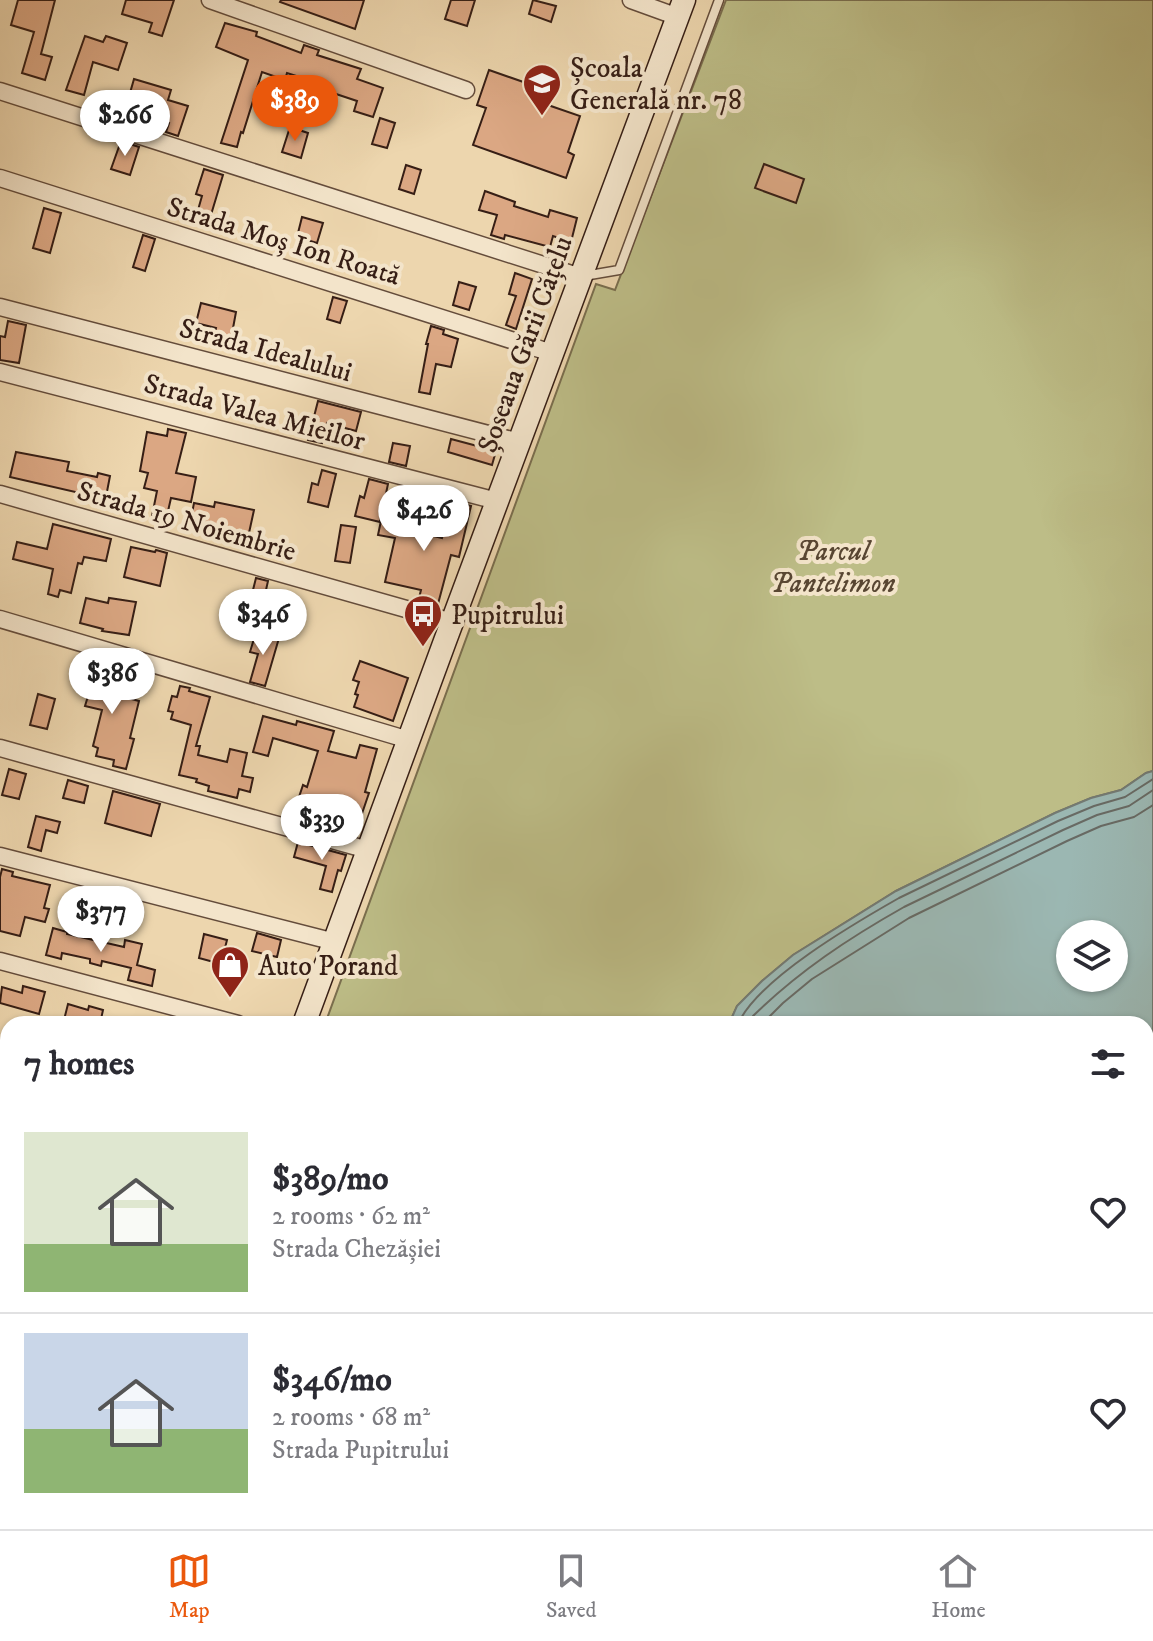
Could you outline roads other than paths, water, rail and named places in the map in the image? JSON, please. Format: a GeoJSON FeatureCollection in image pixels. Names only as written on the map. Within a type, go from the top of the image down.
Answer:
{"type":"FeatureCollection","features":[{"type":"Feature","properties":{"kind":"main road","name":"Șoseaua Gării Cățelu"},"geometry":{"type":"LineString","coordinates":[[307,1016],[681,8]]}},
{"type":"Feature","properties":{"kind":"street"},"geometry":{"type":"LineString","coordinates":[[210,0],[466,90]]}},
{"type":"Feature","properties":{"kind":"street"},"geometry":{"type":"LineString","coordinates":[[631,0],[681,8]]}},
{"type":"Feature","properties":{"kind":"street"},"geometry":{"type":"LineString","coordinates":[[0,91],[581,277]]}},
{"type":"Feature","properties":{"kind":"street","name":"Strada Moș Ion Roată"},"geometry":{"type":"LineString","coordinates":[[0,178],[552,353]]}},
{"type":"Feature","properties":{"kind":"street","name":"Strada Idealului"},"geometry":{"type":"LineString","coordinates":[[0,307],[519,442]]}},
{"type":"Feature","properties":{"kind":"street","name":"Strada Valea Mieilor"},"geometry":{"type":"LineString","coordinates":[[0,372],[497,501]]}},
{"type":"Feature","properties":{"kind":"street","name":"Strada 19 Noiembrie"},"geometry":{"type":"LineString","coordinates":[[0,494],[452,622]]}},
{"type":"Feature","properties":{"kind":"street"},"geometry":{"type":"LineString","coordinates":[[0,619],[409,740]]}},
{"type":"Feature","properties":{"kind":"street"},"geometry":{"type":"LineString","coordinates":[[0,748],[368,850]]}},
{"type":"Feature","properties":{"kind":"street"},"geometry":{"type":"LineString","coordinates":[[0,856],[335,942]]}},
{"type":"Feature","properties":{"kind":"street"},"geometry":{"type":"LineString","coordinates":[[0,961],[208,1016]]}},
{"type":"Feature","properties":{"kind":"lane"},"geometry":{"type":"LineString","coordinates":[[581,277],[619,270],[719,0]]}},
{"type":"Feature","properties":{"kind":"water"},"geometry":{"type":"Polygon","coordinates":[[[1153,771],[1153,1016],[733,1016],[737,1006],[793,955],[896,891],[1091,798],[1121,790],[1153,771]]]}},
{"type":"Feature","properties":{"kind":"place","name":"Școala Generală nr. 78"},"geometry":{"type":"Point","coordinates":[542,117]}},
{"type":"Feature","properties":{"kind":"place","name":"Pupitrului"},"geometry":{"type":"Point","coordinates":[423,648]}},
{"type":"Feature","properties":{"kind":"place","name":"Auto Porand"},"geometry":{"type":"Point","coordinates":[230,999]}},
{"type":"Feature","properties":{"kind":"park label","name":"Parcul Pantelimon"},"geometry":{"type":"Point","coordinates":[833,566]}}]}
